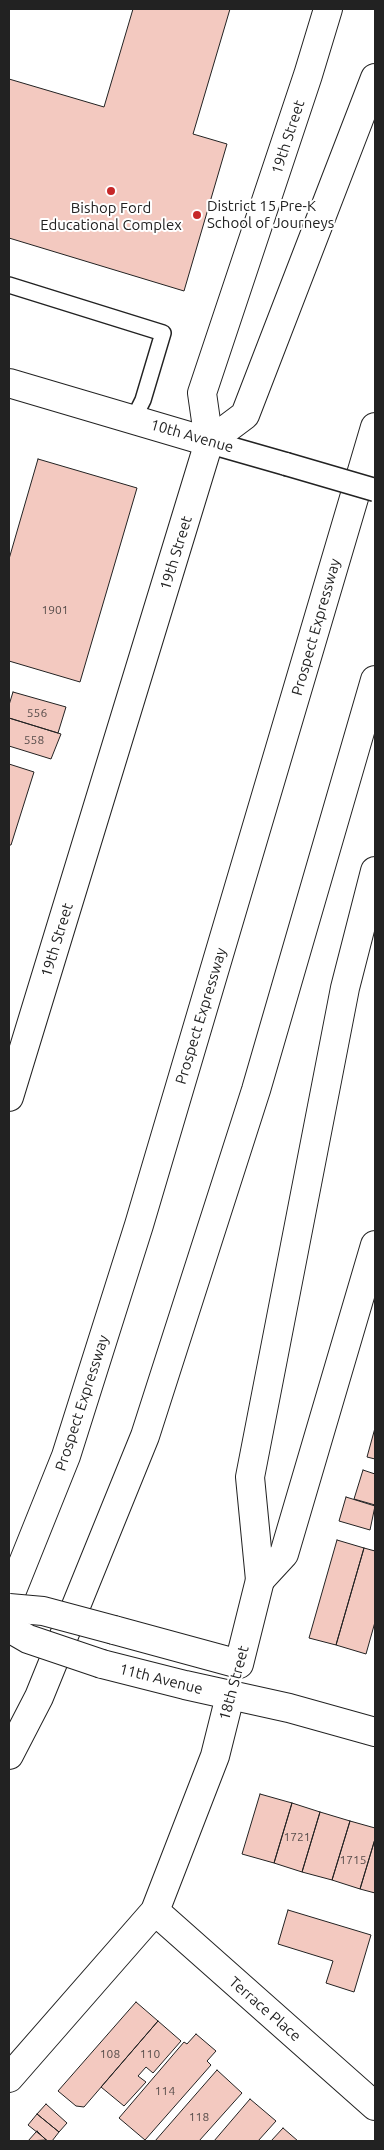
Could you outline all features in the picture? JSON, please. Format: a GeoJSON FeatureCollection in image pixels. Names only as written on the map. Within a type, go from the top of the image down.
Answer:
{"type":"FeatureCollection","features":[{"type":"Feature","properties":{"kind":"main road","name":"19th Street"},"geometry":{"type":"LineString","coordinates":[[9,1097],[209,442],[202,393],[308,75],[328,9]]}},
{"type":"Feature","properties":{"kind":"main road"},"geometry":{"type":"LineString","coordinates":[[209,442],[245,415],[375,78]]}},
{"type":"Feature","properties":{"kind":"main road","name":"10th Avenue"},"geometry":{"type":"LineString","coordinates":[[9,383],[209,442]]}},
{"type":"Feature","properties":{"kind":"main road","name":"Prospect Expressway"},"geometry":{"type":"LineString","coordinates":[[9,1598],[66,1456],[139,1225],[375,427]]}},
{"type":"Feature","properties":{"kind":"main road"},"geometry":{"type":"LineString","coordinates":[[9,1755],[39,1698],[145,1436],[256,1090],[375,680]]}},
{"type":"Feature","properties":{"kind":"main road"},"geometry":{"type":"LineString","coordinates":[[260,1580],[250,1477],[345,988],[375,871]]}},
{"type":"Feature","properties":{"kind":"main road","name":"18th Street"},"geometry":{"type":"LineString","coordinates":[[9,2078],[155,1911],[215,1756],[260,1580],[284,1554],[375,1245]]}},
{"type":"Feature","properties":{"kind":"main road"},"geometry":{"type":"LineString","coordinates":[[9,1608],[43,1611],[239,1664]]}},
{"type":"Feature","properties":{"kind":"main road","name":"11th Avenue"},"geometry":{"type":"LineString","coordinates":[[9,1628],[28,1639],[102,1664],[230,1696],[289,1708],[375,1732]]}},
{"type":"Feature","properties":{"kind":"main road","name":"Terrace Place"},"geometry":{"type":"LineString","coordinates":[[155,1911],[375,2106]]}},
{"type":"Feature","properties":{"kind":"street","name":"10th Avenue"},"geometry":{"type":"LineString","coordinates":[[209,442],[375,490]]}},
{"type":"Feature","properties":{"kind":"lane"},"geometry":{"type":"LineString","coordinates":[[9,285],[163,333],[143,400],[133,420]]}},
{"type":"Feature","properties":{"kind":"building","name":"Bishop Ford Educational Complex"},"geometry":{"type":"Polygon","coordinates":[[[133,9],[230,9],[193,134],[227,144],[184,291],[9,238],[9,79],[104,107],[133,9]]]}},
{"type":"Feature","properties":{"kind":"building"},"geometry":{"type":"Polygon","coordinates":[[[38,459],[137,488],[80,682],[9,661],[9,559],[38,459]]]}},
{"type":"Feature","properties":{"kind":"building"},"geometry":{"type":"Polygon","coordinates":[[[13,692],[66,707],[58,733],[9,718],[9,705],[13,692]]]}},
{"type":"Feature","properties":{"kind":"building"},"geometry":{"type":"Polygon","coordinates":[[[9,718],[61,734],[51,759],[9,746],[9,718]]]}},
{"type":"Feature","properties":{"kind":"building"},"geometry":{"type":"Polygon","coordinates":[[[9,764],[34,772],[11,845],[9,845],[9,764]]]}},
{"type":"Feature","properties":{"kind":"building"},"geometry":{"type":"Polygon","coordinates":[[[375,1428],[375,1459],[367,1457],[375,1428]]]}},
{"type":"Feature","properties":{"kind":"building"},"geometry":{"type":"Polygon","coordinates":[[[363,1470],[375,1474],[375,1505],[354,1499],[363,1470]]]}},
{"type":"Feature","properties":{"kind":"building"},"geometry":{"type":"Polygon","coordinates":[[[346,1497],[375,1506],[370,1530],[339,1521],[346,1497]]]}},
{"type":"Feature","properties":{"kind":"building"},"geometry":{"type":"Polygon","coordinates":[[[337,1540],[364,1548],[336,1645],[309,1638],[337,1540]]]}},
{"type":"Feature","properties":{"kind":"building"},"geometry":{"type":"Polygon","coordinates":[[[364,1548],[375,1551],[375,1622],[366,1654],[336,1645],[364,1548]]]}},
{"type":"Feature","properties":{"kind":"building"},"geometry":{"type":"Polygon","coordinates":[[[260,1794],[292,1803],[274,1863],[242,1854],[260,1794]]]}},
{"type":"Feature","properties":{"kind":"building"},"geometry":{"type":"Polygon","coordinates":[[[292,1803],[320,1812],[302,1872],[274,1863],[292,1803]]]}},
{"type":"Feature","properties":{"kind":"building"},"geometry":{"type":"Polygon","coordinates":[[[320,1812],[350,1821],[332,1880],[302,1872],[320,1812]]]}},
{"type":"Feature","properties":{"kind":"building"},"geometry":{"type":"Polygon","coordinates":[[[350,1821],[375,1828],[375,1839],[360,1889],[332,1880],[350,1821]]]}},
{"type":"Feature","properties":{"kind":"building"},"geometry":{"type":"Polygon","coordinates":[[[375,1839],[375,1893],[360,1889],[375,1839]]]}},
{"type":"Feature","properties":{"kind":"building"},"geometry":{"type":"Polygon","coordinates":[[[288,1910],[371,1935],[354,1992],[326,1983],[333,1961],[278,1944],[288,1910]]]}},
{"type":"Feature","properties":{"kind":"building"},"geometry":{"type":"Polygon","coordinates":[[[136,2002],[158,2021],[84,2107],[76,2106],[58,2091],[136,2002]]]}},
{"type":"Feature","properties":{"kind":"building"},"geometry":{"type":"Polygon","coordinates":[[[158,2021],[181,2041],[153,2073],[146,2067],[138,2076],[146,2082],[124,2106],[101,2087],[158,2021]]]}},
{"type":"Feature","properties":{"kind":"building"},"geometry":{"type":"Polygon","coordinates":[[[196,2034],[216,2051],[207,2061],[211,2065],[145,2140],[119,2118],[184,2042],[187,2044],[196,2034]]]}},
{"type":"Feature","properties":{"kind":"building"},"geometry":{"type":"Polygon","coordinates":[[[217,2070],[242,2093],[199,2141],[155,2141],[217,2070]]]}},
{"type":"Feature","properties":{"kind":"building"},"geometry":{"type":"Polygon","coordinates":[[[250,2099],[276,2121],[258,2141],[214,2141],[250,2099]]]}},
{"type":"Feature","properties":{"kind":"building"},"geometry":{"type":"Polygon","coordinates":[[[46,2104],[67,2123],[59,2132],[37,2114],[46,2104]]]}},
{"type":"Feature","properties":{"kind":"building"},"geometry":{"type":"Polygon","coordinates":[[[37,2114],[59,2132],[52,2141],[48,2141],[28,2125],[37,2114]]]}},
{"type":"Feature","properties":{"kind":"building"},"geometry":{"type":"Polygon","coordinates":[[[283,2128],[298,2141],[271,2141],[283,2128]]]}},
{"type":"Feature","properties":{"kind":"building"},"geometry":{"type":"Polygon","coordinates":[[[36,2132],[46,2140],[28,2141],[36,2132]]]}},
{"type":"Feature","properties":{"kind":"place","name":"Bishop Ford Educational Complex"},"geometry":{"type":"Point","coordinates":[111,191]}},
{"type":"Feature","properties":{"kind":"place","name":"District 15 Pre-K School of Journeys"},"geometry":{"type":"Point","coordinates":[197,215]}}]}
